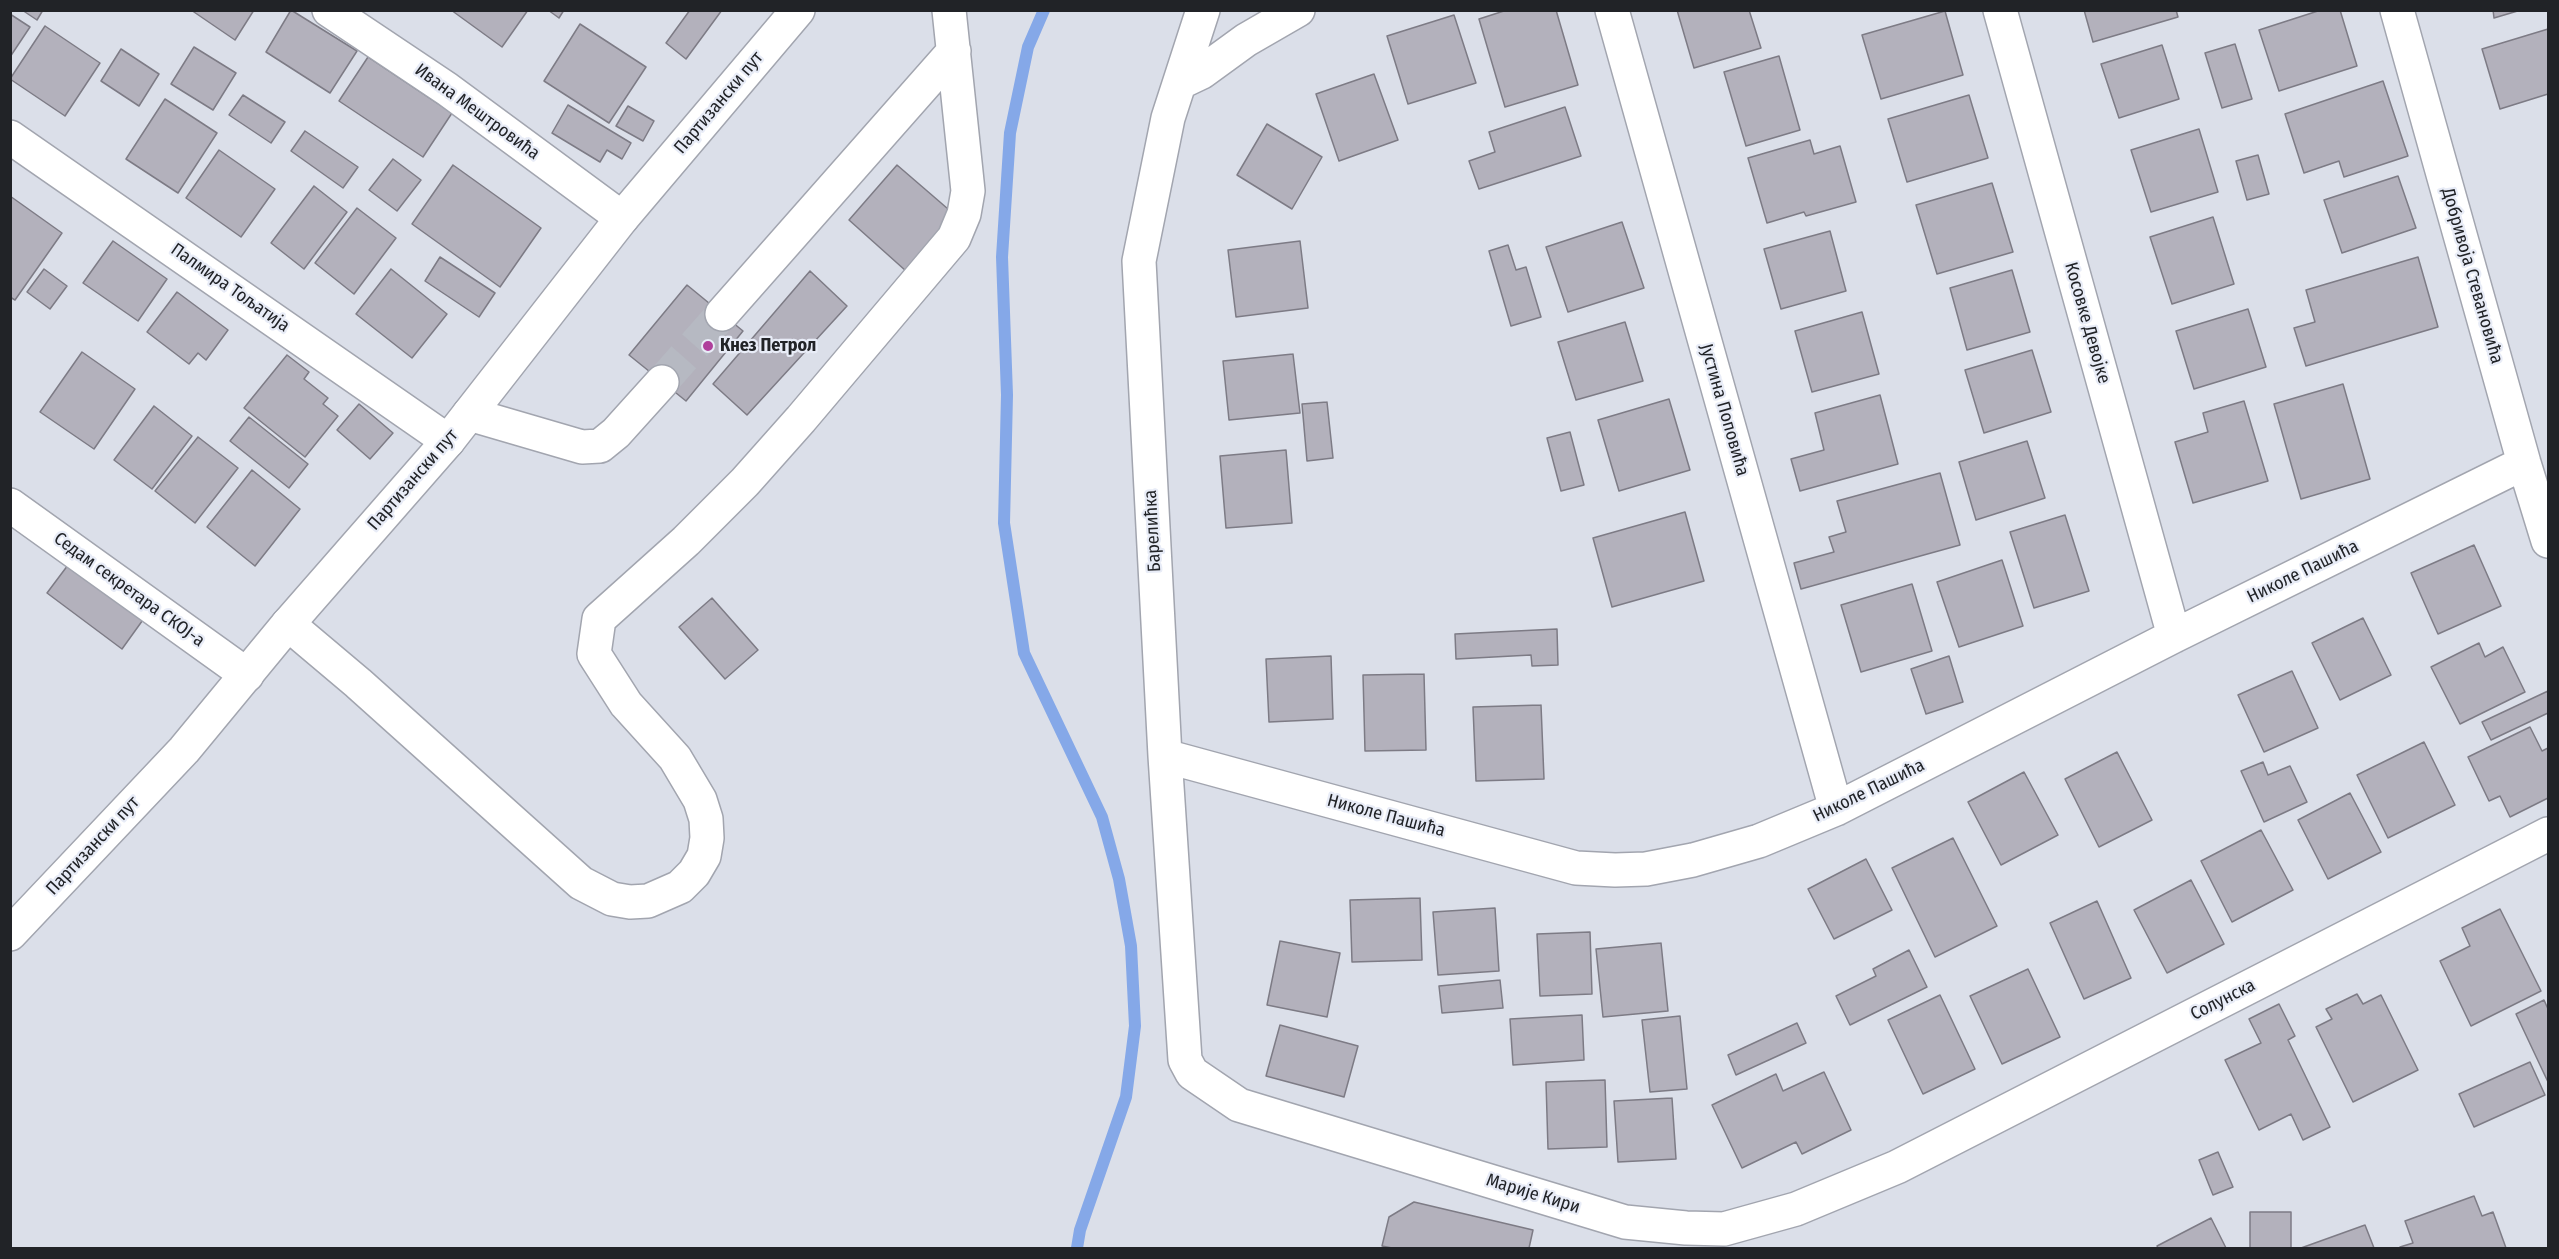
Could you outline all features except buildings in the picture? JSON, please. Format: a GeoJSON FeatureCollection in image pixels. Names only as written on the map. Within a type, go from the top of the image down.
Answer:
{"type":"FeatureCollection","features":[{"type":"Feature","properties":{"kind":"street","name":"Ивана Мештровића"},"geometry":{"type":"LineString","coordinates":[[329,10],[447,89],[622,218]]}},
{"type":"Feature","properties":{"kind":"street","name":"Партизански пут"},"geometry":{"type":"LineString","coordinates":[[10,934],[184,750],[288,624],[448,441],[622,218],[798,10]]}},
{"type":"Feature","properties":{"kind":"street"},"geometry":{"type":"LineString","coordinates":[[288,624],[358,683],[581,884],[612,899],[630,902],[648,901],[680,887],[694,873],[704,856],[707,838],[706,819],[700,800],[675,759],[626,704],[594,654],[599,619],[686,541],[745,482],[954,237],[963,214],[968,190],[950,10]]}},
{"type":"Feature","properties":{"kind":"street","name":"Барелићка"},"geometry":{"type":"LineString","coordinates":[[1185,1060],[1165,756],[1139,261],[1168,118],[1203,10]]}},
{"type":"Feature","properties":{"kind":"street"},"geometry":{"type":"LineString","coordinates":[[1181,82],[1202,72],[1246,40],[1298,10]]}},
{"type":"Feature","properties":{"kind":"street","name":"Јустина Поповића"},"geometry":{"type":"LineString","coordinates":[[1612,10],[1836,809]]}},
{"type":"Feature","properties":{"kind":"street","name":"Косовке Девојке"},"geometry":{"type":"LineString","coordinates":[[2000,10],[2174,636]]}},
{"type":"Feature","properties":{"kind":"street","name":"Добривоја Стевановића"},"geometry":{"type":"LineString","coordinates":[[2397,10],[2548,542]]}},
{"type":"Feature","properties":{"kind":"street"},"geometry":{"type":"LineString","coordinates":[[722,314],[954,51]]}},
{"type":"Feature","properties":{"kind":"street","name":"Палмира Тољатија"},"geometry":{"type":"LineString","coordinates":[[10,137],[448,441]]}},
{"type":"Feature","properties":{"kind":"street"},"geometry":{"type":"LineString","coordinates":[[469,414],[582,447],[600,446],[616,433],[662,382]]}},
{"type":"Feature","properties":{"kind":"street","name":"Николе Пашића"},"geometry":{"type":"LineString","coordinates":[[1165,756],[1576,867],[1615,870],[1646,869],[1694,860],[1759,841],[1836,809],[2174,636],[2524,463]]}},
{"type":"Feature","properties":{"kind":"street","name":"Седам секретара СКОЈ-а"},"geometry":{"type":"LineString","coordinates":[[10,505],[247,675]]}},
{"type":"Feature","properties":{"kind":"street","name":"Солунска"},"geometry":{"type":"LineString","coordinates":[[1897,1167],[2548,834]]}},
{"type":"Feature","properties":{"kind":"street","name":"Марије Кири"},"geometry":{"type":"LineString","coordinates":[[1185,1060],[1192,1073],[1239,1105],[1625,1222],[1724,1229],[1796,1209],[1897,1167]]}},
{"type":"Feature","properties":{"kind":"waterway"},"geometry":{"type":"LineString","coordinates":[[1044,10],[1028,47],[1010,133],[1002,257],[1007,395],[1004,523],[1024,653],[1102,817],[1119,879],[1131,946],[1135,1026],[1126,1097],[1080,1230],[1077,1248]]}},
{"type":"Feature","properties":{"kind":"tunnel"},"geometry":{"type":"LineString","coordinates":[[662,382],[722,314]]}},
{"type":"Feature","properties":{"kind":"place","name":"Кнез Петрол"},"geometry":{"type":"Point","coordinates":[708,346]}}]}
